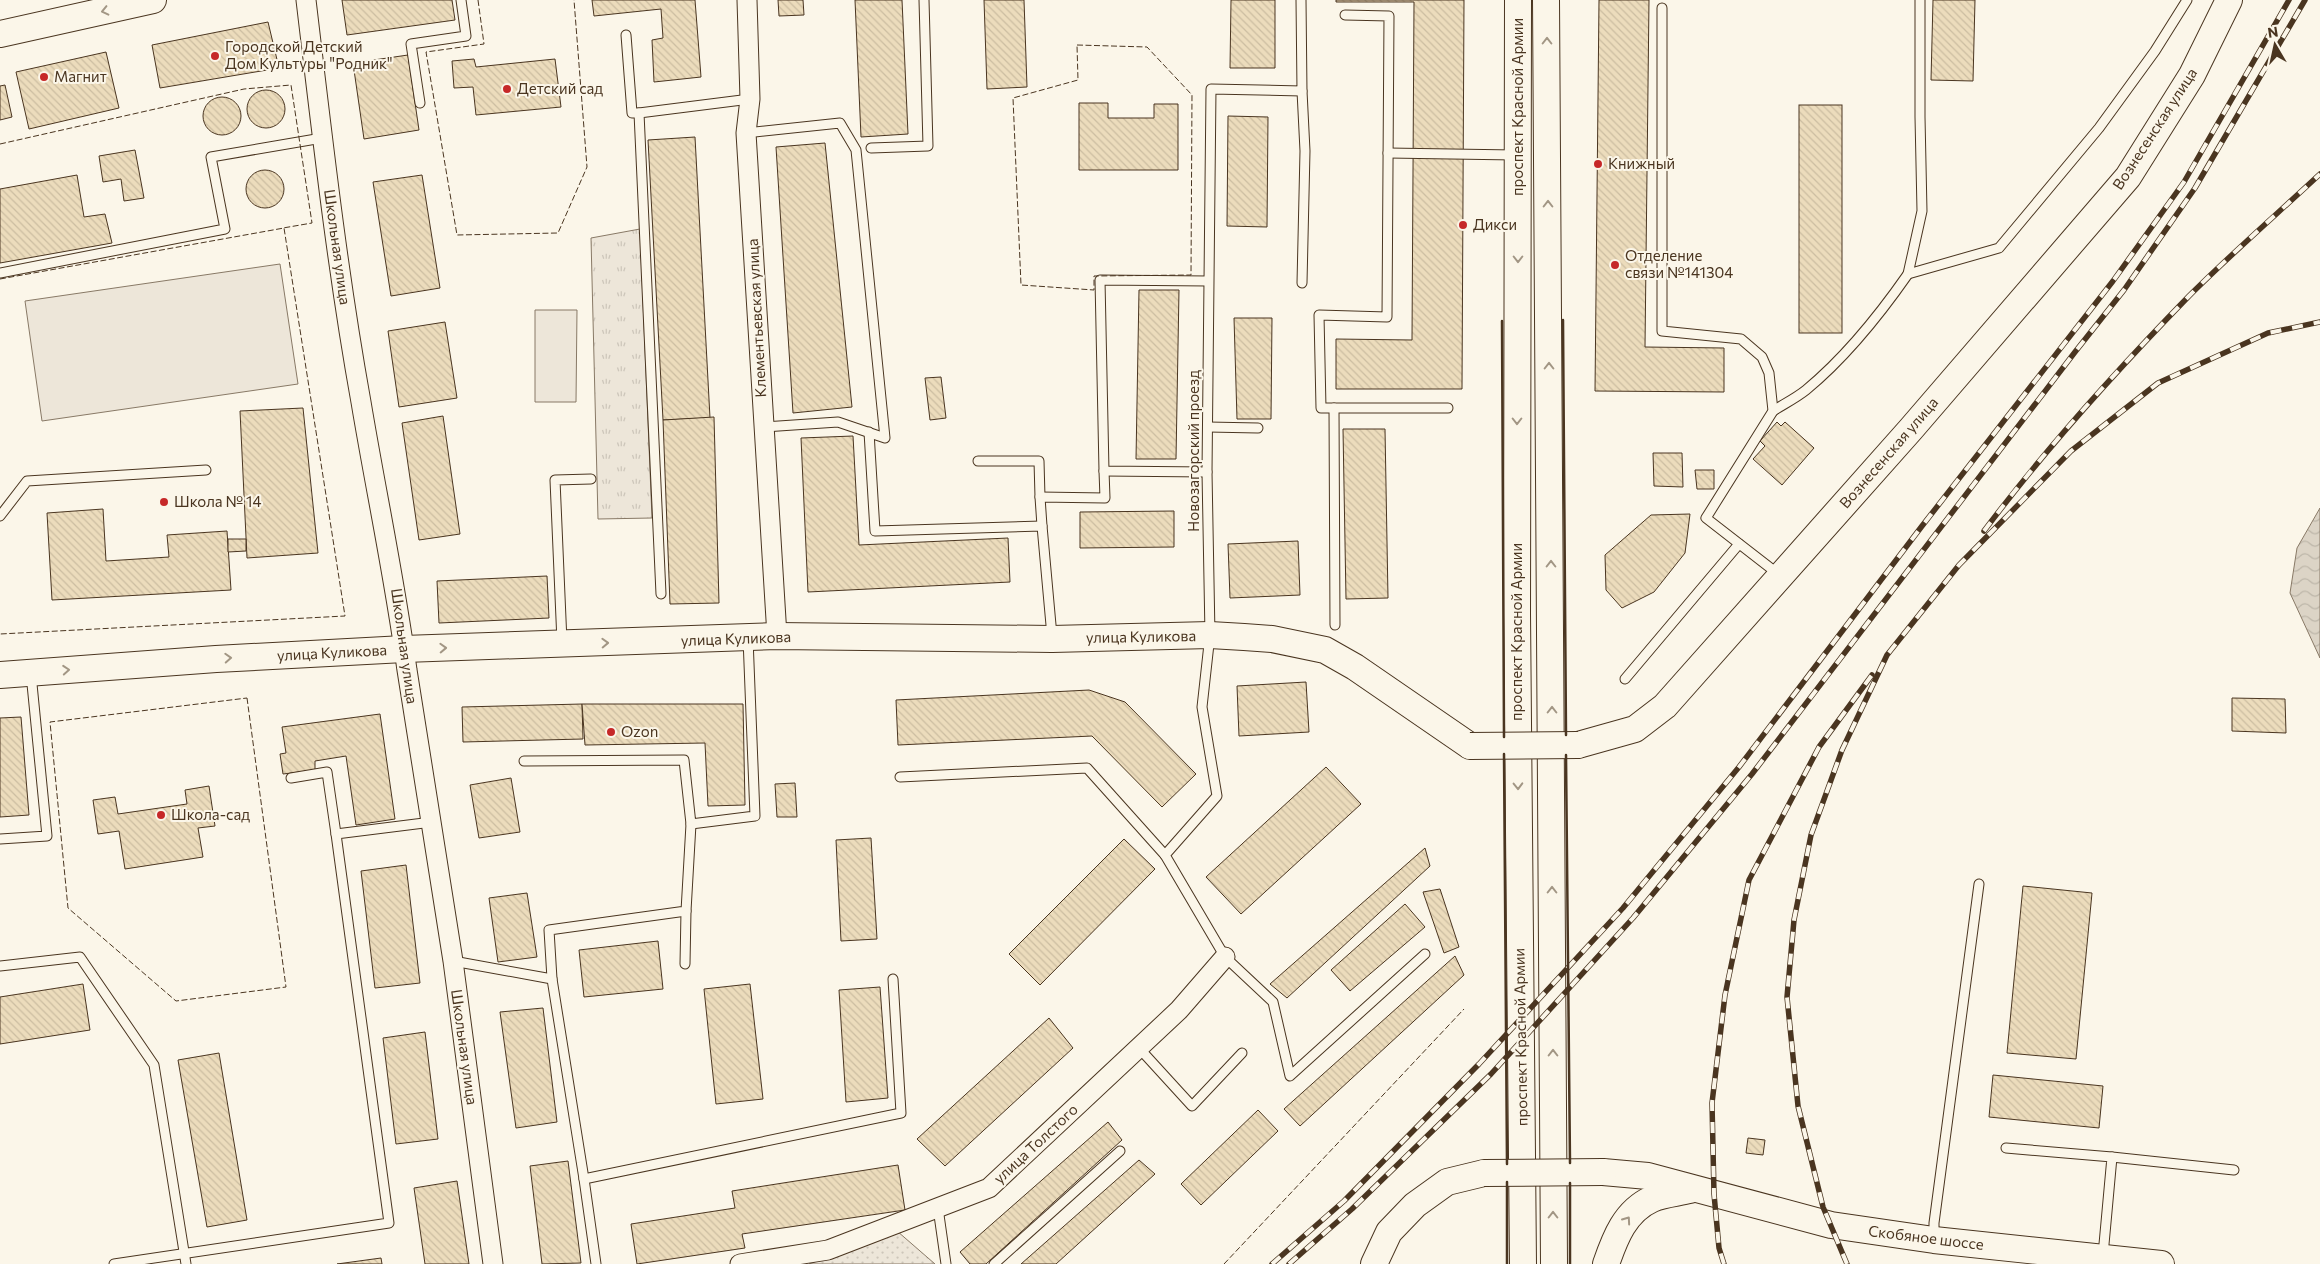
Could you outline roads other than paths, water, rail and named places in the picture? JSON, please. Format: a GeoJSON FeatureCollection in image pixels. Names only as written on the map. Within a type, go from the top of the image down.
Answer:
{"type":"FeatureCollection","features":[{"type":"Feature","properties":{"kind":"main road"},"geometry":{"type":"LineString","coordinates":[[0,34],[153,0]]}},
{"type":"Feature","properties":{"kind":"main road","name":"проспект Красной Армии"},"geometry":{"type":"LineString","coordinates":[[1518,0],[1517,614],[1523,1264]]}},
{"type":"Feature","properties":{"kind":"main road","name":"проспект Красной Армии"},"geometry":{"type":"LineString","coordinates":[[1546,0],[1554,1264]]}},
{"type":"Feature","properties":{"kind":"main road","name":"Вознесенская улица"},"geometry":{"type":"LineString","coordinates":[[1449,730],[1470,746],[1578,745],[1635,729],[1665,706],[1911,429],[2128,177],[2192,75],[2229,0]]}},
{"type":"Feature","properties":{"kind":"main road","name":"улица Куликова"},"geometry":{"type":"LineString","coordinates":[[0,675],[216,659],[404,649],[777,636],[1052,639],[1210,635],[1272,639],[1325,650],[1355,667],[1449,730]]}},
{"type":"Feature","properties":{"kind":"main road","name":"Скобяное шоссе"},"geometry":{"type":"LineString","coordinates":[[1374,1264],[1389,1232],[1415,1205],[1447,1182],[1484,1173],[1603,1172],[1648,1176],[1830,1225],[1934,1240],[2161,1264]]}},
{"type":"Feature","properties":{"kind":"main road"},"geometry":{"type":"LineString","coordinates":[[1606,1264],[1615,1238],[1629,1215],[1652,1199],[1696,1189]]}},
{"type":"Feature","properties":{"kind":"street","name":"Школьная улица"},"geometry":{"type":"LineString","coordinates":[[306,0],[331,210],[360,401],[395,584],[432,822],[494,1264]]}},
{"type":"Feature","properties":{"kind":"street","name":"Клементьевская улица"},"geometry":{"type":"LineString","coordinates":[[747,0],[750,99],[746,133],[777,636]]}},
{"type":"Feature","properties":{"kind":"street","name":"улица Толстого"},"geometry":{"type":"LineString","coordinates":[[740,1264],[828,1250],[989,1188],[1179,1010],[1225,957]]}},
{"type":"Feature","properties":{"kind":"lane"},"geometry":{"type":"LineString","coordinates":[[420,104],[411,44],[466,36],[461,0]]}},
{"type":"Feature","properties":{"kind":"lane"},"geometry":{"type":"LineString","coordinates":[[871,148],[928,146],[924,0]]}},
{"type":"Feature","properties":{"kind":"lane"},"geometry":{"type":"LineString","coordinates":[[1301,0],[1305,151],[1302,283]]}},
{"type":"Feature","properties":{"kind":"lane"},"geometry":{"type":"LineString","coordinates":[[1780,576],[1706,518],[1773,411],[1805,392],[1838,360],[1876,321],[1908,274],[1922,211],[1920,0]]}},
{"type":"Feature","properties":{"kind":"lane"},"geometry":{"type":"LineString","coordinates":[[1908,274],[1998,248],[2100,128],[2155,51],[2187,0]]}},
{"type":"Feature","properties":{"kind":"lane"},"geometry":{"type":"LineString","coordinates":[[1662,8],[1662,331],[1741,339],[1762,357],[1769,373],[1773,411]]}},
{"type":"Feature","properties":{"kind":"lane"},"geometry":{"type":"LineString","coordinates":[[1345,15],[1389,16],[1387,317],[1319,315],[1321,408],[1448,408]]}},
{"type":"Feature","properties":{"kind":"lane"},"geometry":{"type":"LineString","coordinates":[[626,35],[632,113],[750,99]]}},
{"type":"Feature","properties":{"kind":"lane","name":"Новозагорский проезд"},"geometry":{"type":"LineString","coordinates":[[1165,855],[1217,796],[1202,707],[1210,635],[1208,281],[1211,89],[1302,90]]}},
{"type":"Feature","properties":{"kind":"lane"},"geometry":{"type":"LineString","coordinates":[[639,113],[661,594]]}},
{"type":"Feature","properties":{"kind":"lane"},"geometry":{"type":"LineString","coordinates":[[746,133],[840,123],[856,150],[885,438],[838,422],[764,427]]}},
{"type":"Feature","properties":{"kind":"lane"},"geometry":{"type":"LineString","coordinates":[[0,273],[226,229],[211,157],[322,138]]}},
{"type":"Feature","properties":{"kind":"lane"},"geometry":{"type":"LineString","coordinates":[[1388,153],[1518,155]]}},
{"type":"Feature","properties":{"kind":"lane"},"geometry":{"type":"LineString","coordinates":[[1040,497],[1105,498],[1100,280],[1208,281]]}},
{"type":"Feature","properties":{"kind":"lane"},"geometry":{"type":"LineString","coordinates":[[1334,408],[1335,625]]}},
{"type":"Feature","properties":{"kind":"lane"},"geometry":{"type":"LineString","coordinates":[[1208,427],[1258,428]]}},
{"type":"Feature","properties":{"kind":"lane"},"geometry":{"type":"LineString","coordinates":[[869,432],[875,531],[1042,526]]}},
{"type":"Feature","properties":{"kind":"lane"},"geometry":{"type":"LineString","coordinates":[[978,461],[1039,461],[1042,526],[1052,639]]}},
{"type":"Feature","properties":{"kind":"lane"},"geometry":{"type":"LineString","coordinates":[[0,516],[27,481],[206,470]]}},
{"type":"Feature","properties":{"kind":"lane"},"geometry":{"type":"LineString","coordinates":[[1104,471],[1208,472]]}},
{"type":"Feature","properties":{"kind":"lane"},"geometry":{"type":"LineString","coordinates":[[562,644],[555,480],[591,479]]}},
{"type":"Feature","properties":{"kind":"lane"},"geometry":{"type":"LineString","coordinates":[[1626,679],[1739,544]]}},
{"type":"Feature","properties":{"kind":"lane"},"geometry":{"type":"LineString","coordinates":[[691,824],[755,816],[748,638]]}},
{"type":"Feature","properties":{"kind":"lane"},"geometry":{"type":"LineString","coordinates":[[0,839],[47,836],[31,672]]}},
{"type":"Feature","properties":{"kind":"lane"},"geometry":{"type":"LineString","coordinates":[[524,761],[684,760],[691,824],[685,964]]}},
{"type":"Feature","properties":{"kind":"lane"},"geometry":{"type":"LineString","coordinates":[[900,777],[1087,768],[1165,855],[1225,957],[1273,1002],[1290,1076],[1425,954]]}},
{"type":"Feature","properties":{"kind":"lane"},"geometry":{"type":"LineString","coordinates":[[114,1264],[185,1259],[389,1223],[327,772],[291,778]]}},
{"type":"Feature","properties":{"kind":"lane"},"geometry":{"type":"LineString","coordinates":[[336,834],[432,822]]}},
{"type":"Feature","properties":{"kind":"lane"},"geometry":{"type":"LineString","coordinates":[[1934,1240],[1934,1223],[1980,884]]}},
{"type":"Feature","properties":{"kind":"lane"},"geometry":{"type":"LineString","coordinates":[[596,1264],[552,979],[549,930],[686,911]]}},
{"type":"Feature","properties":{"kind":"lane"},"geometry":{"type":"LineString","coordinates":[[0,966],[80,957],[154,1065],[185,1259]]}},
{"type":"Feature","properties":{"kind":"lane"},"geometry":{"type":"LineString","coordinates":[[453,961],[552,979]]}},
{"type":"Feature","properties":{"kind":"lane"},"geometry":{"type":"LineString","coordinates":[[584,1179],[901,1113],[893,979]]}},
{"type":"Feature","properties":{"kind":"lane"},"geometry":{"type":"LineString","coordinates":[[1139,1048],[1192,1106],[1242,1053]]}},
{"type":"Feature","properties":{"kind":"lane"},"geometry":{"type":"LineString","coordinates":[[2006,1148],[2234,1170]]}},
{"type":"Feature","properties":{"kind":"lane"},"geometry":{"type":"LineString","coordinates":[[994,1264],[1120,1150]]}},
{"type":"Feature","properties":{"kind":"lane"},"geometry":{"type":"LineString","coordinates":[[2103,1258],[2112,1157]]}},
{"type":"Feature","properties":{"kind":"lane"},"geometry":{"type":"LineString","coordinates":[[938,1208],[946,1264]]}},
{"type":"Feature","properties":{"kind":"water"},"geometry":{"type":"Polygon","coordinates":[[[2320,508],[2320,658],[2290,593],[2297,548],[2320,508]]]}},
{"type":"Feature","properties":{"kind":"railway"},"geometry":{"type":"LineString","coordinates":[[1272,1264],[1344,1201],[1479,1064],[1623,908],[1739,767],[1922,526],[2113,281],[2184,182],[2289,0]]}},
{"type":"Feature","properties":{"kind":"railway"},"geometry":{"type":"LineString","coordinates":[[1289,1264],[1352,1209],[1491,1074],[1633,918],[1752,774],[2124,290],[2195,188],[2305,0]]}},
{"type":"Feature","properties":{"kind":"railway"},"geometry":{"type":"LineString","coordinates":[[1984,531],[2057,440],[2135,352],[2205,280],[2320,174]]}},
{"type":"Feature","properties":{"kind":"railway"},"geometry":{"type":"LineString","coordinates":[[1847,1264],[1823,1207],[1798,1106],[1787,997],[1794,920],[1811,835],[1842,750],[1887,655],[1959,565],[2071,451],[2158,383],[2268,333],[2320,322]]}},
{"type":"Feature","properties":{"kind":"railway"},"geometry":{"type":"LineString","coordinates":[[1724,1264],[1719,1248],[1714,1194],[1712,1103],[1725,995],[1749,880],[1819,747],[1872,675]]}},
{"type":"Feature","properties":{"kind":"place","name":"Городской Детский Дом Культуры \"Родник\""},"geometry":{"type":"Point","coordinates":[215,56]}},
{"type":"Feature","properties":{"kind":"place","name":"Магнит"},"geometry":{"type":"Point","coordinates":[44,77]}},
{"type":"Feature","properties":{"kind":"place","name":"Детский сад"},"geometry":{"type":"Point","coordinates":[507,89]}},
{"type":"Feature","properties":{"kind":"place","name":"Книжный"},"geometry":{"type":"Point","coordinates":[1598,164]}},
{"type":"Feature","properties":{"kind":"place","name":"Дикси"},"geometry":{"type":"Point","coordinates":[1463,225]}},
{"type":"Feature","properties":{"kind":"place","name":"Отделение связи №141304"},"geometry":{"type":"Point","coordinates":[1615,265]}},
{"type":"Feature","properties":{"kind":"place","name":"Школа № 14"},"geometry":{"type":"Point","coordinates":[164,502]}},
{"type":"Feature","properties":{"kind":"place","name":"Ozon"},"geometry":{"type":"Point","coordinates":[611,732]}},
{"type":"Feature","properties":{"kind":"place","name":"Школа-сад"},"geometry":{"type":"Point","coordinates":[161,815]}}]}
